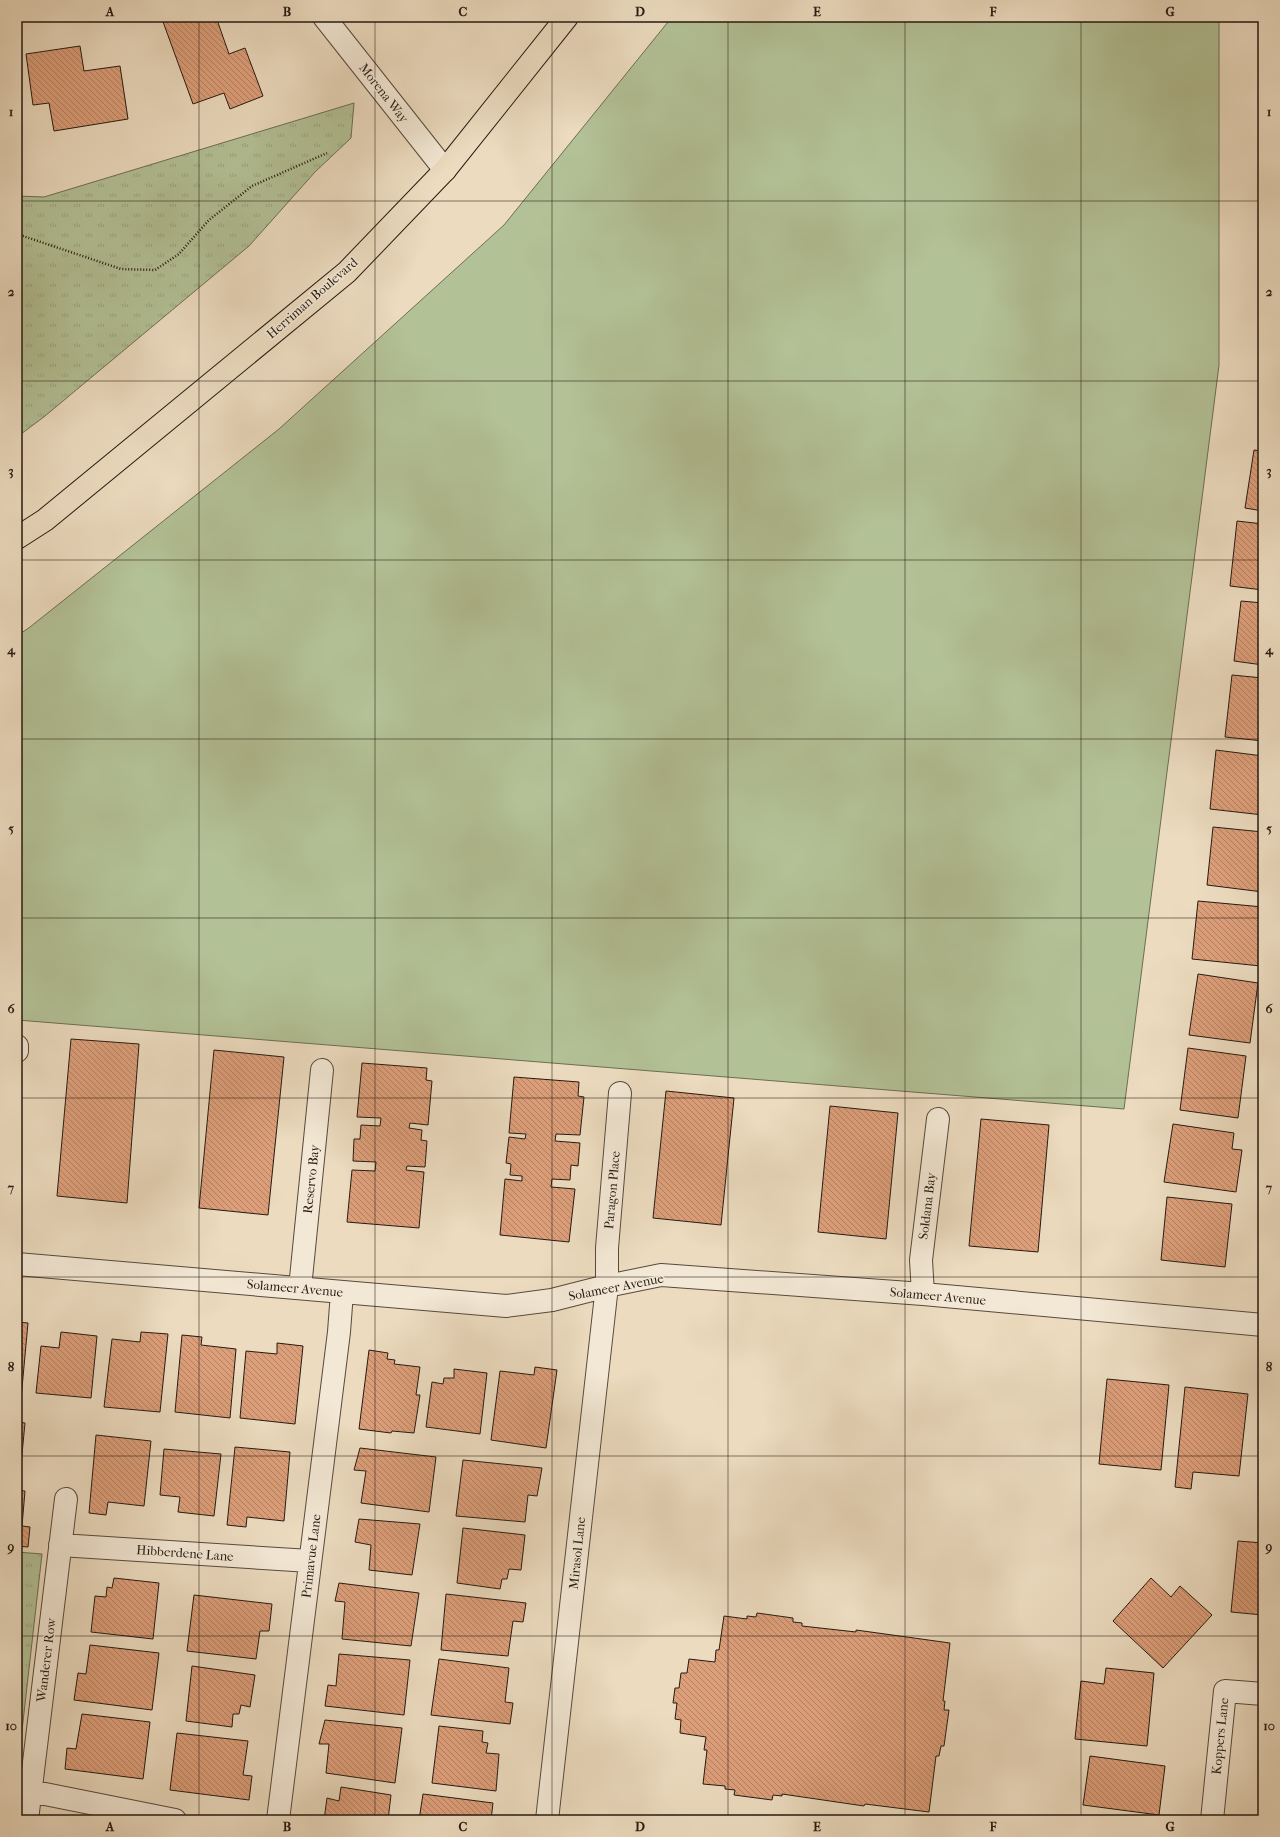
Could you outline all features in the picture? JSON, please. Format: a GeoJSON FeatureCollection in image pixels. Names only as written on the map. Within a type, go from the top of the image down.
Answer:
{"type":"FeatureCollection","features":[{"type":"Feature","properties":{"kind":"main road","name":"Herriman Boulevard"},"geometry":{"type":"LineString","coordinates":[[17,538],[45,520],[346,272],[445,170],[567,17]]}},
{"type":"Feature","properties":{"kind":"street","name":"Morena Way"},"geometry":{"type":"LineString","coordinates":[[324,17],[445,170]]}},
{"type":"Feature","properties":{"kind":"street"},"geometry":{"type":"LineString","coordinates":[[17,1051],[18,1046]]}},
{"type":"Feature","properties":{"kind":"street","name":"Reservo Bay"},"geometry":{"type":"LineString","coordinates":[[300,1288],[322,1070]]}},
{"type":"Feature","properties":{"kind":"street","name":"Paragon Place"},"geometry":{"type":"LineString","coordinates":[[607,1286],[607,1248],[620,1093]]}},
{"type":"Feature","properties":{"kind":"street","name":"Soldana Bay"},"geometry":{"type":"LineString","coordinates":[[923,1294],[921,1260],[938,1119]]}},
{"type":"Feature","properties":{"kind":"street","name":"Solameer Avenue"},"geometry":{"type":"LineString","coordinates":[[17,1264],[506,1306],[552,1300],[607,1286],[661,1275],[923,1294],[1263,1325]]}},
{"type":"Feature","properties":{"kind":"street","name":"Mirasol Lane"},"geometry":{"type":"LineString","coordinates":[[548,1820],[607,1286]]}},
{"type":"Feature","properties":{"kind":"street","name":"Primavue Lane"},"geometry":{"type":"LineString","coordinates":[[278,1820],[339,1332],[342,1292]]}},
{"type":"Feature","properties":{"kind":"street","name":"Wanderer Row"},"geometry":{"type":"LineString","coordinates":[[27,1820],[66,1499]]}},
{"type":"Feature","properties":{"kind":"street","name":"Hibberdene Lane"},"geometry":{"type":"LineString","coordinates":[[60,1545],[310,1561]]}},
{"type":"Feature","properties":{"kind":"street","name":"Koppers Lane"},"geometry":{"type":"LineString","coordinates":[[1212,1820],[1225,1691],[1263,1694]]}},
{"type":"Feature","properties":{"kind":"street"},"geometry":{"type":"LineString","coordinates":[[30,1791],[175,1820]]}},
{"type":"Feature","properties":{"kind":"path"},"geometry":{"type":"LineString","coordinates":[[17,234],[121,269],[155,270],[179,254],[209,220],[252,186],[327,153]]}},
{"type":"Feature","properties":{"kind":"green space"},"geometry":{"type":"Polygon","coordinates":[[[672,17],[1219,17],[1219,365],[1124,1109],[17,1020],[17,636],[279,429],[504,225],[672,17]]]}},
{"type":"Feature","properties":{"kind":"green space"},"geometry":{"type":"Polygon","coordinates":[[[354,103],[351,138],[315,172],[249,246],[45,416],[17,437],[17,196],[44,197],[354,103]]]}},
{"type":"Feature","properties":{"kind":"green space"},"geometry":{"type":"Polygon","coordinates":[[[17,1552],[42,1554],[19,1757],[17,1757],[17,1552]]]}},
{"type":"Feature","properties":{"kind":"building"},"geometry":{"type":"Polygon","coordinates":[[[168,17],[216,17],[229,54],[245,48],[263,96],[230,109],[224,93],[193,104],[162,19],[168,17]]]}},
{"type":"Feature","properties":{"kind":"building"},"geometry":{"type":"Polygon","coordinates":[[[80,46],[84,71],[120,66],[128,119],[54,131],[49,103],[33,105],[26,54],[80,46]]]}},
{"type":"Feature","properties":{"kind":"building"},"geometry":{"type":"Polygon","coordinates":[[[1263,419],[1263,436],[1261,436],[1263,419]]]}},
{"type":"Feature","properties":{"kind":"building"},"geometry":{"type":"Polygon","coordinates":[[[1254,450],[1263,451],[1263,511],[1245,508],[1254,450]]]}},
{"type":"Feature","properties":{"kind":"building"},"geometry":{"type":"Polygon","coordinates":[[[1237,521],[1263,524],[1263,590],[1230,586],[1237,521]]]}},
{"type":"Feature","properties":{"kind":"building"},"geometry":{"type":"Polygon","coordinates":[[[1241,601],[1263,603],[1263,665],[1234,661],[1241,601]]]}},
{"type":"Feature","properties":{"kind":"building"},"geometry":{"type":"Polygon","coordinates":[[[1232,675],[1263,678],[1263,741],[1225,737],[1232,675]]]}},
{"type":"Feature","properties":{"kind":"building"},"geometry":{"type":"Polygon","coordinates":[[[1216,750],[1263,756],[1263,815],[1210,809],[1216,750]]]}},
{"type":"Feature","properties":{"kind":"building"},"geometry":{"type":"Polygon","coordinates":[[[1213,827],[1263,832],[1263,892],[1207,885],[1213,827]]]}},
{"type":"Feature","properties":{"kind":"building"},"geometry":{"type":"Polygon","coordinates":[[[1198,901],[1263,907],[1261,966],[1192,959],[1198,901]]]}},
{"type":"Feature","properties":{"kind":"building"},"geometry":{"type":"Polygon","coordinates":[[[1198,974],[1258,983],[1250,1043],[1189,1035],[1198,974]]]}},
{"type":"Feature","properties":{"kind":"building"},"geometry":{"type":"Polygon","coordinates":[[[71,1039],[139,1044],[127,1203],[57,1196],[71,1039]]]}},
{"type":"Feature","properties":{"kind":"building"},"geometry":{"type":"Polygon","coordinates":[[[1188,1048],[1246,1056],[1238,1118],[1180,1110],[1188,1048]]]}},
{"type":"Feature","properties":{"kind":"building"},"geometry":{"type":"Polygon","coordinates":[[[214,1050],[284,1057],[268,1215],[199,1208],[214,1050]]]}},
{"type":"Feature","properties":{"kind":"building"},"geometry":{"type":"Polygon","coordinates":[[[362,1063],[427,1068],[426,1080],[432,1081],[428,1125],[410,1123],[409,1128],[422,1130],[421,1140],[427,1141],[425,1167],[407,1166],[406,1170],[424,1172],[419,1228],[347,1222],[352,1170],[375,1171],[376,1162],[353,1161],[354,1139],[360,1139],[361,1125],[380,1126],[381,1118],[357,1117],[362,1063]]]}},
{"type":"Feature","properties":{"kind":"building"},"geometry":{"type":"Polygon","coordinates":[[[514,1077],[579,1082],[578,1096],[584,1097],[580,1135],[556,1134],[555,1141],[580,1143],[578,1166],[571,1165],[570,1180],[552,1179],[551,1187],[575,1189],[569,1242],[500,1235],[505,1179],[522,1181],[522,1176],[510,1175],[511,1164],[506,1163],[509,1137],[525,1139],[526,1134],[509,1133],[514,1077]]]}},
{"type":"Feature","properties":{"kind":"building"},"geometry":{"type":"Polygon","coordinates":[[[666,1091],[734,1098],[721,1225],[653,1218],[666,1091]]]}},
{"type":"Feature","properties":{"kind":"building"},"geometry":{"type":"Polygon","coordinates":[[[830,1106],[898,1113],[886,1239],[818,1232],[830,1106]]]}},
{"type":"Feature","properties":{"kind":"building"},"geometry":{"type":"Polygon","coordinates":[[[981,1119],[1049,1125],[1038,1252],[969,1246],[981,1119]]]}},
{"type":"Feature","properties":{"kind":"building"},"geometry":{"type":"Polygon","coordinates":[[[1173,1124],[1234,1133],[1232,1149],[1242,1150],[1236,1192],[1164,1182],[1173,1124]]]}},
{"type":"Feature","properties":{"kind":"building"},"geometry":{"type":"Polygon","coordinates":[[[1167,1197],[1232,1204],[1225,1267],[1161,1260],[1167,1197]]]}},
{"type":"Feature","properties":{"kind":"building"},"geometry":{"type":"Polygon","coordinates":[[[17,1322],[28,1323],[21,1399],[17,1399],[17,1322]]]}},
{"type":"Feature","properties":{"kind":"building"},"geometry":{"type":"Polygon","coordinates":[[[61,1332],[97,1336],[91,1398],[36,1393],[41,1346],[59,1348],[61,1332]]]}},
{"type":"Feature","properties":{"kind":"building"},"geometry":{"type":"Polygon","coordinates":[[[141,1332],[168,1334],[160,1412],[104,1407],[112,1339],[140,1342],[141,1332]]]}},
{"type":"Feature","properties":{"kind":"building"},"geometry":{"type":"Polygon","coordinates":[[[182,1335],[202,1337],[201,1345],[236,1349],[230,1418],[175,1412],[182,1335]]]}},
{"type":"Feature","properties":{"kind":"building"},"geometry":{"type":"Polygon","coordinates":[[[277,1343],[303,1346],[295,1424],[240,1418],[246,1351],[277,1354],[277,1343]]]}},
{"type":"Feature","properties":{"kind":"building"},"geometry":{"type":"Polygon","coordinates":[[[369,1350],[388,1353],[387,1359],[395,1360],[394,1364],[420,1367],[416,1395],[420,1395],[414,1433],[392,1431],[391,1433],[359,1429],[369,1350]]]}},
{"type":"Feature","properties":{"kind":"building"},"geometry":{"type":"Polygon","coordinates":[[[535,1367],[557,1370],[546,1448],[491,1440],[500,1371],[534,1375],[535,1367]]]}},
{"type":"Feature","properties":{"kind":"building"},"geometry":{"type":"Polygon","coordinates":[[[454,1369],[487,1373],[480,1434],[426,1427],[432,1382],[443,1384],[444,1378],[454,1378],[454,1369]]]}},
{"type":"Feature","properties":{"kind":"building"},"geometry":{"type":"Polygon","coordinates":[[[1107,1379],[1169,1385],[1161,1470],[1099,1464],[1107,1379]]]}},
{"type":"Feature","properties":{"kind":"building"},"geometry":{"type":"Polygon","coordinates":[[[1185,1387],[1248,1394],[1239,1476],[1193,1472],[1191,1489],[1175,1487],[1185,1387]]]}},
{"type":"Feature","properties":{"kind":"building"},"geometry":{"type":"Polygon","coordinates":[[[17,1422],[25,1423],[20,1475],[17,1475],[17,1422]]]}},
{"type":"Feature","properties":{"kind":"building"},"geometry":{"type":"Polygon","coordinates":[[[96,1435],[151,1441],[144,1506],[108,1502],[106,1515],[89,1513],[96,1435]]]}},
{"type":"Feature","properties":{"kind":"building"},"geometry":{"type":"Polygon","coordinates":[[[235,1447],[290,1452],[284,1521],[247,1517],[246,1527],[227,1525],[235,1447]]]}},
{"type":"Feature","properties":{"kind":"building"},"geometry":{"type":"Polygon","coordinates":[[[360,1448],[436,1457],[429,1512],[361,1503],[366,1471],[354,1470],[360,1448]]]}},
{"type":"Feature","properties":{"kind":"building"},"geometry":{"type":"Polygon","coordinates":[[[164,1449],[221,1454],[214,1516],[178,1512],[180,1497],[160,1495],[164,1449]]]}},
{"type":"Feature","properties":{"kind":"building"},"geometry":{"type":"Polygon","coordinates":[[[463,1460],[542,1468],[537,1496],[528,1495],[525,1522],[456,1516],[463,1460]]]}},
{"type":"Feature","properties":{"kind":"building"},"geometry":{"type":"Polygon","coordinates":[[[17,1490],[25,1491],[22,1526],[30,1527],[28,1547],[17,1546],[17,1490]]]}},
{"type":"Feature","properties":{"kind":"building"},"geometry":{"type":"Polygon","coordinates":[[[359,1519],[420,1524],[412,1575],[369,1570],[371,1545],[355,1542],[359,1519]]]}},
{"type":"Feature","properties":{"kind":"building"},"geometry":{"type":"Polygon","coordinates":[[[463,1528],[525,1535],[521,1570],[509,1569],[507,1579],[502,1579],[500,1589],[457,1583],[463,1528]]]}},
{"type":"Feature","properties":{"kind":"building"},"geometry":{"type":"Polygon","coordinates":[[[1238,1541],[1263,1543],[1263,1615],[1231,1612],[1238,1541]]]}},
{"type":"Feature","properties":{"kind":"building"},"geometry":{"type":"Polygon","coordinates":[[[114,1578],[159,1583],[153,1639],[91,1632],[95,1596],[106,1597],[107,1587],[112,1588],[114,1578]]]}},
{"type":"Feature","properties":{"kind":"building"},"geometry":{"type":"Polygon","coordinates":[[[1151,1578],[1171,1597],[1180,1586],[1212,1615],[1163,1668],[1113,1621],[1151,1578]]]}},
{"type":"Feature","properties":{"kind":"building"},"geometry":{"type":"Polygon","coordinates":[[[339,1583],[419,1593],[411,1646],[342,1639],[345,1602],[335,1601],[339,1583]]]}},
{"type":"Feature","properties":{"kind":"building"},"geometry":{"type":"Polygon","coordinates":[[[446,1594],[526,1603],[523,1622],[513,1621],[508,1656],[441,1650],[446,1594]]]}},
{"type":"Feature","properties":{"kind":"building"},"geometry":{"type":"Polygon","coordinates":[[[194,1595],[272,1604],[269,1631],[260,1631],[256,1659],[187,1651],[194,1595]]]}},
{"type":"Feature","properties":{"kind":"building"},"geometry":{"type":"Polygon","coordinates":[[[757,1613],[793,1618],[793,1622],[802,1623],[802,1626],[856,1632],[856,1630],[950,1643],[943,1701],[945,1701],[944,1710],[949,1710],[944,1746],[941,1746],[939,1756],[936,1756],[929,1812],[865,1804],[864,1806],[782,1794],[782,1796],[773,1795],[772,1800],[734,1795],[735,1790],[725,1789],[725,1786],[703,1784],[707,1750],[704,1750],[706,1737],[680,1733],[681,1720],[675,1719],[677,1703],[673,1703],[675,1688],[679,1688],[681,1673],[687,1673],[689,1659],[715,1662],[716,1650],[719,1650],[724,1616],[747,1619],[747,1616],[756,1617],[757,1613]]]}},
{"type":"Feature","properties":{"kind":"building"},"geometry":{"type":"Polygon","coordinates":[[[90,1645],[159,1653],[152,1710],[74,1700],[78,1673],[86,1674],[90,1645]]]}},
{"type":"Feature","properties":{"kind":"building"},"geometry":{"type":"Polygon","coordinates":[[[339,1654],[410,1660],[404,1715],[325,1706],[328,1685],[336,1686],[339,1654]]]}},
{"type":"Feature","properties":{"kind":"building"},"geometry":{"type":"Polygon","coordinates":[[[439,1659],[509,1668],[505,1702],[513,1703],[510,1724],[431,1715],[439,1659]]]}},
{"type":"Feature","properties":{"kind":"building"},"geometry":{"type":"Polygon","coordinates":[[[192,1666],[255,1675],[250,1707],[241,1705],[239,1714],[233,1714],[232,1727],[186,1721],[192,1666]]]}},
{"type":"Feature","properties":{"kind":"building"},"geometry":{"type":"Polygon","coordinates":[[[1106,1668],[1154,1673],[1147,1746],[1075,1739],[1081,1681],[1104,1684],[1106,1668]]]}},
{"type":"Feature","properties":{"kind":"building"},"geometry":{"type":"Polygon","coordinates":[[[82,1714],[150,1722],[143,1779],[65,1769],[67,1748],[76,1749],[82,1714]]]}},
{"type":"Feature","properties":{"kind":"building"},"geometry":{"type":"Polygon","coordinates":[[[325,1720],[402,1728],[395,1783],[326,1773],[329,1744],[319,1744],[325,1720]]]}},
{"type":"Feature","properties":{"kind":"building"},"geometry":{"type":"Polygon","coordinates":[[[439,1726],[483,1731],[482,1742],[488,1743],[486,1753],[499,1754],[496,1791],[432,1783],[439,1726]]]}},
{"type":"Feature","properties":{"kind":"building"},"geometry":{"type":"Polygon","coordinates":[[[177,1733],[248,1741],[243,1775],[252,1776],[249,1800],[170,1790],[177,1733]]]}},
{"type":"Feature","properties":{"kind":"building"},"geometry":{"type":"Polygon","coordinates":[[[1090,1756],[1165,1766],[1159,1815],[1083,1805],[1090,1756]]]}},
{"type":"Feature","properties":{"kind":"building"},"geometry":{"type":"Polygon","coordinates":[[[341,1787],[391,1795],[388,1820],[324,1820],[327,1798],[339,1801],[341,1787]]]}},
{"type":"Feature","properties":{"kind":"building"},"geometry":{"type":"Polygon","coordinates":[[[423,1794],[493,1803],[491,1820],[419,1820],[423,1794]]]}}]}
